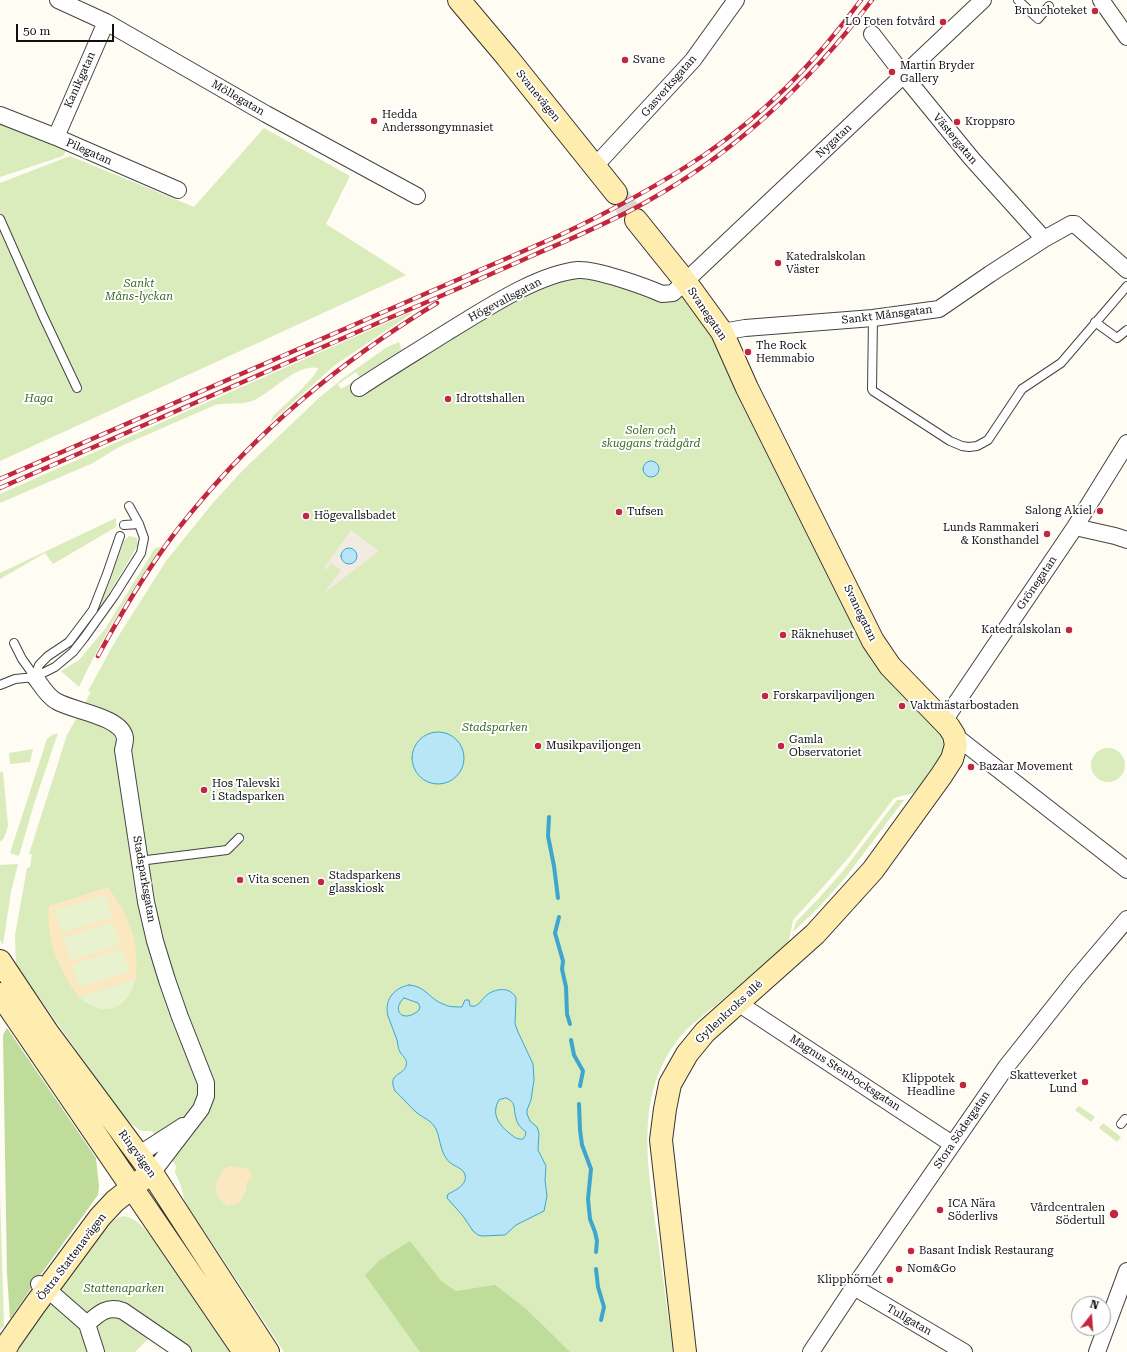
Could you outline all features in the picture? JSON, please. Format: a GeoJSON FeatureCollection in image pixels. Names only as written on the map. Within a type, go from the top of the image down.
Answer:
{"type":"FeatureCollection","features":[{"type":"Feature","properties":{"kind":"street","name":"Möllegatan"},"geometry":{"type":"LineString","coordinates":[[58,0],[106,22],[266,114],[417,196]]}},
{"type":"Feature","properties":{"kind":"street","name":"Svanevägen"},"geometry":{"type":"LineString","coordinates":[[459,0],[507,57],[616,193]]}},
{"type":"Feature","properties":{"kind":"street","name":"Gasverksgatan"},"geometry":{"type":"LineString","coordinates":[[595,166],[692,60],[736,0]]}},
{"type":"Feature","properties":{"kind":"street","name":"Nygatan"},"geometry":{"type":"LineString","coordinates":[[685,282],[983,0]]}},
{"type":"Feature","properties":{"kind":"street"},"geometry":{"type":"LineString","coordinates":[[1102,0],[1127,37]]}},
{"type":"Feature","properties":{"kind":"street","name":"Kanikgatan"},"geometry":{"type":"LineString","coordinates":[[56,137],[106,22]]}},
{"type":"Feature","properties":{"kind":"street","name":"Västergatan"},"geometry":{"type":"LineString","coordinates":[[872,34],[904,76],[972,159],[1044,239]]}},
{"type":"Feature","properties":{"kind":"street","name":"Pilegatan"},"geometry":{"type":"LineString","coordinates":[[0,115],[56,137],[178,190]]}},
{"type":"Feature","properties":{"kind":"street"},"geometry":{"type":"LineString","coordinates":[[636,220],[685,282]]}},
{"type":"Feature","properties":{"kind":"street","name":"Sankt Månsgatan"},"geometry":{"type":"LineString","coordinates":[[722,332],[745,328],[873,318],[939,309],[1044,239],[1071,224],[1074,224],[1127,270]]}},
{"type":"Feature","properties":{"kind":"street","name":"Högevallsgatan"},"geometry":{"type":"LineString","coordinates":[[359,388],[492,305],[531,284],[573,271],[586,270],[620,279],[662,294],[673,293],[685,282]]}},
{"type":"Feature","properties":{"kind":"street","name":"Svanegatan"},"geometry":{"type":"LineString","coordinates":[[685,282],[722,332],[747,388],[873,641],[890,666],[949,728],[1127,870]]}},
{"type":"Feature","properties":{"kind":"street","name":"Grönegatan"},"geometry":{"type":"LineString","coordinates":[[949,728],[1127,443]]}},
{"type":"Feature","properties":{"kind":"street"},"geometry":{"type":"LineString","coordinates":[[1075,527],[1127,540]]}},
{"type":"Feature","properties":{"kind":"street","name":"Stadsparksgatan"},"geometry":{"type":"LineString","coordinates":[[35,677],[54,700],[73,709],[113,722],[120,728],[125,737],[123,750],[146,902],[167,980],[206,1083],[206,1096],[204,1103],[152,1173]]}},
{"type":"Feature","properties":{"kind":"street","name":"Gyllenkroks allé"},"geometry":{"type":"LineString","coordinates":[[685,1352],[661,1140],[670,1084],[687,1054],[705,1032],[815,934],[873,870],[952,759],[956,745],[949,728]]}},
{"type":"Feature","properties":{"kind":"street","name":"Stora Södergatan"},"geometry":{"type":"LineString","coordinates":[[811,1352],[952,1144],[1024,1042],[1127,919]]}},
{"type":"Feature","properties":{"kind":"street","name":"Ringvägen"},"geometry":{"type":"LineString","coordinates":[[0,961],[48,1033],[152,1173],[268,1352]]}},
{"type":"Feature","properties":{"kind":"street","name":"Ringvägen"},"geometry":{"type":"LineString","coordinates":[[0,994],[244,1352]]}},
{"type":"Feature","properties":{"kind":"street","name":"Magnus Stenbocksgatan"},"geometry":{"type":"LineString","coordinates":[[738,1003],[952,1144]]}},
{"type":"Feature","properties":{"kind":"street","name":"Stadsparksgatan"},"geometry":{"type":"LineString","coordinates":[[138,1155],[191,1122]]}},
{"type":"Feature","properties":{"kind":"street","name":"Östra Stattenavägen"},"geometry":{"type":"LineString","coordinates":[[4,1352],[78,1227],[126,1180],[138,1155]]}},
{"type":"Feature","properties":{"kind":"street","name":"Östra Stattenavägen"},"geometry":{"type":"LineString","coordinates":[[126,1180],[152,1173]]}},
{"type":"Feature","properties":{"kind":"street"},"geometry":{"type":"LineString","coordinates":[[1097,1352],[1127,1271]]}},
{"type":"Feature","properties":{"kind":"street"},"geometry":{"type":"LineString","coordinates":[[42,1286],[87,1324],[96,1352]]}},
{"type":"Feature","properties":{"kind":"street","name":"Östra Stattenavägen"},"geometry":{"type":"LineString","coordinates":[[0,1333],[42,1286]]}},
{"type":"Feature","properties":{"kind":"street","name":"Tullgatan"},"geometry":{"type":"LineString","coordinates":[[854,1287],[964,1352]]}},
{"type":"Feature","properties":{"kind":"street"},"geometry":{"type":"LineString","coordinates":[[87,1324],[103,1311],[117,1309],[184,1352]]}},
{"type":"Feature","properties":{"kind":"lane"},"geometry":{"type":"LineString","coordinates":[[1018,0],[1038,19],[1049,6]]}},
{"type":"Feature","properties":{"kind":"lane"},"geometry":{"type":"LineString","coordinates":[[0,219],[77,388]]}},
{"type":"Feature","properties":{"kind":"lane"},"geometry":{"type":"LineString","coordinates":[[873,318],[873,391],[950,441],[962,446],[978,446],[988,440],[1022,389],[1061,362],[1127,286]]}},
{"type":"Feature","properties":{"kind":"lane"},"geometry":{"type":"LineString","coordinates":[[1095,322],[1118,338],[1127,330]]}},
{"type":"Feature","properties":{"kind":"lane"},"geometry":{"type":"LineString","coordinates":[[0,685],[15,679],[35,677],[55,667],[73,652],[114,596],[141,552],[144,538],[139,524],[129,506]]}},
{"type":"Feature","properties":{"kind":"lane"},"geometry":{"type":"LineString","coordinates":[[124,525],[139,524]]}},
{"type":"Feature","properties":{"kind":"lane"},"geometry":{"type":"LineString","coordinates":[[35,677],[40,665],[48,656],[69,642],[93,610],[120,536]]}},
{"type":"Feature","properties":{"kind":"lane"},"geometry":{"type":"LineString","coordinates":[[14,643],[35,677]]}},
{"type":"Feature","properties":{"kind":"lane"},"geometry":{"type":"LineString","coordinates":[[140,861],[227,850],[239,838]]}},
{"type":"Feature","properties":{"kind":"green space"},"geometry":{"type":"Polygon","coordinates":[[[0,122],[68,148],[63,156],[0,177],[0,122]]]}},
{"type":"Feature","properties":{"kind":"green space","name":"Sankt Måns-lyckan"},"geometry":{"type":"Polygon","coordinates":[[[264,128],[350,176],[326,224],[406,275],[0,461],[0,183],[70,156],[194,207],[264,128]]]}},
{"type":"Feature","properties":{"kind":"green space","name":"Stadsparken"},"geometry":{"type":"Polygon","coordinates":[[[562,280],[598,280],[682,289],[711,329],[760,434],[943,736],[943,752],[920,791],[894,798],[849,857],[793,920],[788,945],[689,1027],[671,1050],[659,1074],[651,1099],[648,1125],[648,1152],[653,1207],[673,1352],[284,1352],[185,1203],[181,1186],[175,1172],[176,1166],[152,1131],[141,1131],[126,1120],[16,965],[15,935],[27,868],[30,867],[32,854],[29,854],[67,735],[91,692],[88,691],[116,640],[166,561],[212,504],[243,470],[320,397],[342,379],[387,347],[399,342],[402,351],[537,289],[562,280]],[[356,372],[338,384],[341,389],[360,378],[356,372]]]}},
{"type":"Feature","properties":{"kind":"green space"},"geometry":{"type":"Polygon","coordinates":[[[411,312],[412,313],[335,365],[270,423],[273,416],[312,378],[318,368],[301,370],[293,374],[252,401],[215,405],[119,447],[93,463],[0,503],[0,494],[411,312]]]}},
{"type":"Feature","properties":{"kind":"green space"},"geometry":{"type":"Polygon","coordinates":[[[116,518],[116,527],[53,564],[45,553],[0,579],[0,573],[116,518]]]}},
{"type":"Feature","properties":{"kind":"green space"},"geometry":{"type":"Polygon","coordinates":[[[129,536],[137,538],[138,545],[98,612],[96,610],[109,584],[124,541],[129,536]]]}},
{"type":"Feature","properties":{"kind":"green space"},"geometry":{"type":"Polygon","coordinates":[[[155,548],[162,548],[117,616],[79,687],[61,671],[79,660],[105,629],[155,548]]]}},
{"type":"Feature","properties":{"kind":"green space"},"geometry":{"type":"Polygon","coordinates":[[[58,733],[34,804],[19,856],[10,853],[47,739],[58,733]]]}},
{"type":"Feature","properties":{"kind":"green space"},"geometry":{"type":"Polygon","coordinates":[[[1108,748],[1114,749],[1120,753],[1124,759],[1124,771],[1120,777],[1114,781],[1108,782],[1102,781],[1096,777],[1092,771],[1091,765],[1092,759],[1096,753],[1102,749],[1108,748]]]}},
{"type":"Feature","properties":{"kind":"green space"},"geometry":{"type":"Polygon","coordinates":[[[33,749],[30,762],[10,764],[9,753],[33,749]]]}},
{"type":"Feature","properties":{"kind":"green space"},"geometry":{"type":"Polygon","coordinates":[[[0,772],[3,772],[8,826],[4,838],[0,842],[0,772]]]}},
{"type":"Feature","properties":{"kind":"green space"},"geometry":{"type":"Polygon","coordinates":[[[897,800],[904,800],[845,878],[821,905],[793,932],[796,922],[843,871],[897,800]]]}},
{"type":"Feature","properties":{"kind":"green space"},"geometry":{"type":"Polygon","coordinates":[[[18,864],[11,892],[3,945],[0,940],[0,865],[18,864]]]}},
{"type":"Feature","properties":{"kind":"green space"},"geometry":{"type":"Polygon","coordinates":[[[105,895],[112,917],[62,933],[55,910],[105,895]]]}},
{"type":"Feature","properties":{"kind":"green space"},"geometry":{"type":"Polygon","coordinates":[[[113,922],[120,945],[71,960],[64,937],[113,922]]]}},
{"type":"Feature","properties":{"kind":"green space"},"geometry":{"type":"Polygon","coordinates":[[[122,949],[129,972],[79,987],[72,965],[122,949]]]}},
{"type":"Feature","properties":{"kind":"green space"},"geometry":{"type":"Polygon","coordinates":[[[136,979],[127,998],[114,1008],[97,1008],[88,1004],[79,997],[136,979]]]}},
{"type":"Feature","properties":{"kind":"green space"},"geometry":{"type":"Polygon","coordinates":[[[7,1028],[96,1158],[99,1187],[98,1195],[10,1319],[7,1274],[3,1035],[7,1028]]]}},
{"type":"Feature","properties":{"kind":"green space"},"geometry":{"type":"Polygon","coordinates":[[[1079,1106],[1095,1117],[1091,1122],[1075,1110],[1079,1106]]]}},
{"type":"Feature","properties":{"kind":"green space"},"geometry":{"type":"Polygon","coordinates":[[[1103,1123],[1121,1137],[1117,1142],[1099,1128],[1103,1123]]]}},
{"type":"Feature","properties":{"kind":"green space"},"geometry":{"type":"Polygon","coordinates":[[[0,1192],[4,1326],[0,1330],[0,1192]]]}},
{"type":"Feature","properties":{"kind":"green space","name":"Stattenaparken"},"geometry":{"type":"Polygon","coordinates":[[[123,1216],[136,1221],[151,1237],[229,1352],[183,1352],[154,1333],[135,1352],[17,1352],[18,1345],[110,1223],[123,1216]]]}},
{"type":"Feature","properties":{"kind":"green space"},"geometry":{"type":"Polygon","coordinates":[[[410,1241],[442,1282],[456,1291],[495,1285],[525,1308],[570,1352],[420,1352],[365,1275],[380,1260],[410,1241]]]}},
{"type":"Feature","properties":{"kind":"sand"},"geometry":{"type":"Polygon","coordinates":[[[108,887],[122,908],[131,930],[136,953],[136,979],[79,997],[65,976],[51,942],[48,918],[49,906],[108,887]]]}},
{"type":"Feature","properties":{"kind":"sand"},"geometry":{"type":"Polygon","coordinates":[[[229,1166],[248,1168],[253,1176],[247,1182],[246,1191],[239,1203],[228,1206],[218,1197],[216,1189],[220,1175],[225,1168],[229,1166]]]}},
{"type":"Feature","properties":{"kind":"shaded area"},"geometry":{"type":"Polygon","coordinates":[[[351,530],[379,551],[323,594],[341,570],[331,563],[326,570],[324,568],[351,530]],[[345,549],[342,554],[353,562],[357,558],[353,549],[345,549]]]}},
{"type":"Feature","properties":{"kind":"water"},"geometry":{"type":"Polygon","coordinates":[[[651,461],[657,463],[659,469],[657,475],[651,477],[645,475],[643,469],[645,463],[651,461]]]}},
{"type":"Feature","properties":{"kind":"water"},"geometry":{"type":"Polygon","coordinates":[[[349,548],[356,553],[357,556],[352,563],[349,564],[342,559],[341,556],[346,549],[349,548]]]}},
{"type":"Feature","properties":{"kind":"water"},"geometry":{"type":"Polygon","coordinates":[[[438,732],[448,734],[456,740],[462,748],[464,758],[462,768],[456,776],[448,782],[438,784],[428,782],[420,776],[414,768],[412,758],[414,748],[420,740],[428,734],[438,732]]]}},
{"type":"Feature","properties":{"kind":"water"},"geometry":{"type":"Polygon","coordinates":[[[409,985],[420,988],[438,1002],[452,1007],[462,1007],[465,1000],[469,1000],[470,1006],[476,1006],[488,994],[499,990],[507,990],[514,994],[516,998],[515,1024],[533,1064],[534,1080],[527,1114],[530,1121],[537,1127],[539,1133],[538,1150],[546,1166],[545,1180],[547,1196],[544,1211],[516,1225],[505,1235],[478,1235],[473,1231],[463,1216],[447,1198],[448,1194],[462,1185],[465,1175],[463,1171],[446,1158],[442,1151],[436,1129],[432,1124],[417,1113],[395,1091],[393,1085],[394,1078],[402,1072],[406,1066],[406,1062],[405,1058],[400,1052],[388,1016],[387,1005],[394,992],[409,985]],[[404,998],[398,1007],[401,1014],[408,1016],[419,1010],[420,1007],[418,1003],[404,998]],[[506,1098],[499,1100],[496,1109],[497,1118],[509,1133],[517,1138],[523,1139],[526,1132],[517,1122],[512,1102],[506,1098]]]}},
{"type":"Feature","properties":{"kind":"waterway"},"geometry":{"type":"LineString","coordinates":[[549,817],[548,836],[558,898]]}},
{"type":"Feature","properties":{"kind":"waterway"},"geometry":{"type":"LineString","coordinates":[[559,917],[555,933],[563,961],[562,969],[566,987],[567,1014],[570,1024]]}},
{"type":"Feature","properties":{"kind":"waterway"},"geometry":{"type":"LineString","coordinates":[[571,1040],[574,1055],[583,1071],[580,1086]]}},
{"type":"Feature","properties":{"kind":"waterway"},"geometry":{"type":"LineString","coordinates":[[579,1104],[582,1145],[591,1169],[588,1199],[590,1219],[597,1241],[596,1252]]}},
{"type":"Feature","properties":{"kind":"waterway"},"geometry":{"type":"LineString","coordinates":[[596,1269],[598,1287],[604,1307],[601,1320]]}},
{"type":"Feature","properties":{"kind":"tunnel"},"geometry":{"type":"LineString","coordinates":[[616,193],[636,220]]}},
{"type":"Feature","properties":{"kind":"railway"},"geometry":{"type":"LineString","coordinates":[[0,479],[558,236],[633,198],[704,155],[748,122],[809,64],[861,0]]}},
{"type":"Feature","properties":{"kind":"railway"},"geometry":{"type":"LineString","coordinates":[[0,488],[578,236],[646,202],[711,161],[770,113],[823,59],[872,0]]}},
{"type":"Feature","properties":{"kind":"railway"},"geometry":{"type":"LineString","coordinates":[[98,656],[129,600],[164,547],[190,514],[245,453],[304,398],[336,372],[369,348],[437,303]]}},
{"type":"Feature","properties":{"kind":"place","name":"Brunchoteket"},"geometry":{"type":"Point","coordinates":[1095,11]}},
{"type":"Feature","properties":{"kind":"place","name":"LO Foten fotvård"},"geometry":{"type":"Point","coordinates":[943,22]}},
{"type":"Feature","properties":{"kind":"place","name":"Svane"},"geometry":{"type":"Point","coordinates":[625,60]}},
{"type":"Feature","properties":{"kind":"place","name":"Martin Bryder Gallery"},"geometry":{"type":"Point","coordinates":[892,72]}},
{"type":"Feature","properties":{"kind":"place","name":"Hedda Anderssongymnasiet"},"geometry":{"type":"Point","coordinates":[374,121]}},
{"type":"Feature","properties":{"kind":"place","name":"Kroppsro"},"geometry":{"type":"Point","coordinates":[957,122]}},
{"type":"Feature","properties":{"kind":"place","name":"Katedralskolan Väster"},"geometry":{"type":"Point","coordinates":[778,263]}},
{"type":"Feature","properties":{"kind":"place","name":"The Rock Hemmabio"},"geometry":{"type":"Point","coordinates":[748,352]}},
{"type":"Feature","properties":{"kind":"place","name":"Idrottshallen"},"geometry":{"type":"Point","coordinates":[448,399]}},
{"type":"Feature","properties":{"kind":"place","name":"Salong Akiel"},"geometry":{"type":"Point","coordinates":[1100,511]}},
{"type":"Feature","properties":{"kind":"place","name":"Tufsen"},"geometry":{"type":"Point","coordinates":[619,512]}},
{"type":"Feature","properties":{"kind":"place","name":"Högevallsbadet"},"geometry":{"type":"Point","coordinates":[306,516]}},
{"type":"Feature","properties":{"kind":"place","name":"Lunds Rammakeri & Konsthandel"},"geometry":{"type":"Point","coordinates":[1047,534]}},
{"type":"Feature","properties":{"kind":"place","name":"Katedralskolan"},"geometry":{"type":"Point","coordinates":[1069,630]}},
{"type":"Feature","properties":{"kind":"place","name":"Räknehuset"},"geometry":{"type":"Point","coordinates":[783,635]}},
{"type":"Feature","properties":{"kind":"place","name":"Forskarpaviljongen"},"geometry":{"type":"Point","coordinates":[765,696]}},
{"type":"Feature","properties":{"kind":"place","name":"Vaktmästarbostaden"},"geometry":{"type":"Point","coordinates":[902,706]}},
{"type":"Feature","properties":{"kind":"place","name":"Musikpaviljongen"},"geometry":{"type":"Point","coordinates":[538,746]}},
{"type":"Feature","properties":{"kind":"place","name":"Gamla Observatoriet"},"geometry":{"type":"Point","coordinates":[781,746]}},
{"type":"Feature","properties":{"kind":"place","name":"Bazaar Movement"},"geometry":{"type":"Point","coordinates":[971,767]}},
{"type":"Feature","properties":{"kind":"place","name":"Hos Talevski i Stadsparken"},"geometry":{"type":"Point","coordinates":[204,790]}},
{"type":"Feature","properties":{"kind":"place","name":"Vita scenen"},"geometry":{"type":"Point","coordinates":[240,880]}},
{"type":"Feature","properties":{"kind":"place","name":"Stadsparkens glasskiosk"},"geometry":{"type":"Point","coordinates":[321,882]}},
{"type":"Feature","properties":{"kind":"place","name":"Skatteverket Lund"},"geometry":{"type":"Point","coordinates":[1085,1082]}},
{"type":"Feature","properties":{"kind":"place","name":"Klippotek Headline"},"geometry":{"type":"Point","coordinates":[963,1085]}},
{"type":"Feature","properties":{"kind":"place","name":"ICA Nära Söderlivs"},"geometry":{"type":"Point","coordinates":[940,1210]}},
{"type":"Feature","properties":{"kind":"place","name":"Vårdcentralen Södertull"},"geometry":{"type":"Point","coordinates":[1114,1214]}},
{"type":"Feature","properties":{"kind":"place","name":"Basant Indisk Restaurang"},"geometry":{"type":"Point","coordinates":[911,1251]}},
{"type":"Feature","properties":{"kind":"place","name":"Nom&Go"},"geometry":{"type":"Point","coordinates":[899,1269]}},
{"type":"Feature","properties":{"kind":"place","name":"Klipphörnet"},"geometry":{"type":"Point","coordinates":[890,1280]}},
{"type":"Feature","properties":{"kind":"park label","name":"Haga"},"geometry":{"type":"Point","coordinates":[39,399]}},
{"type":"Feature","properties":{"kind":"park label","name":"Solen och skuggans trädgård"},"geometry":{"type":"Point","coordinates":[651,437]}}]}
